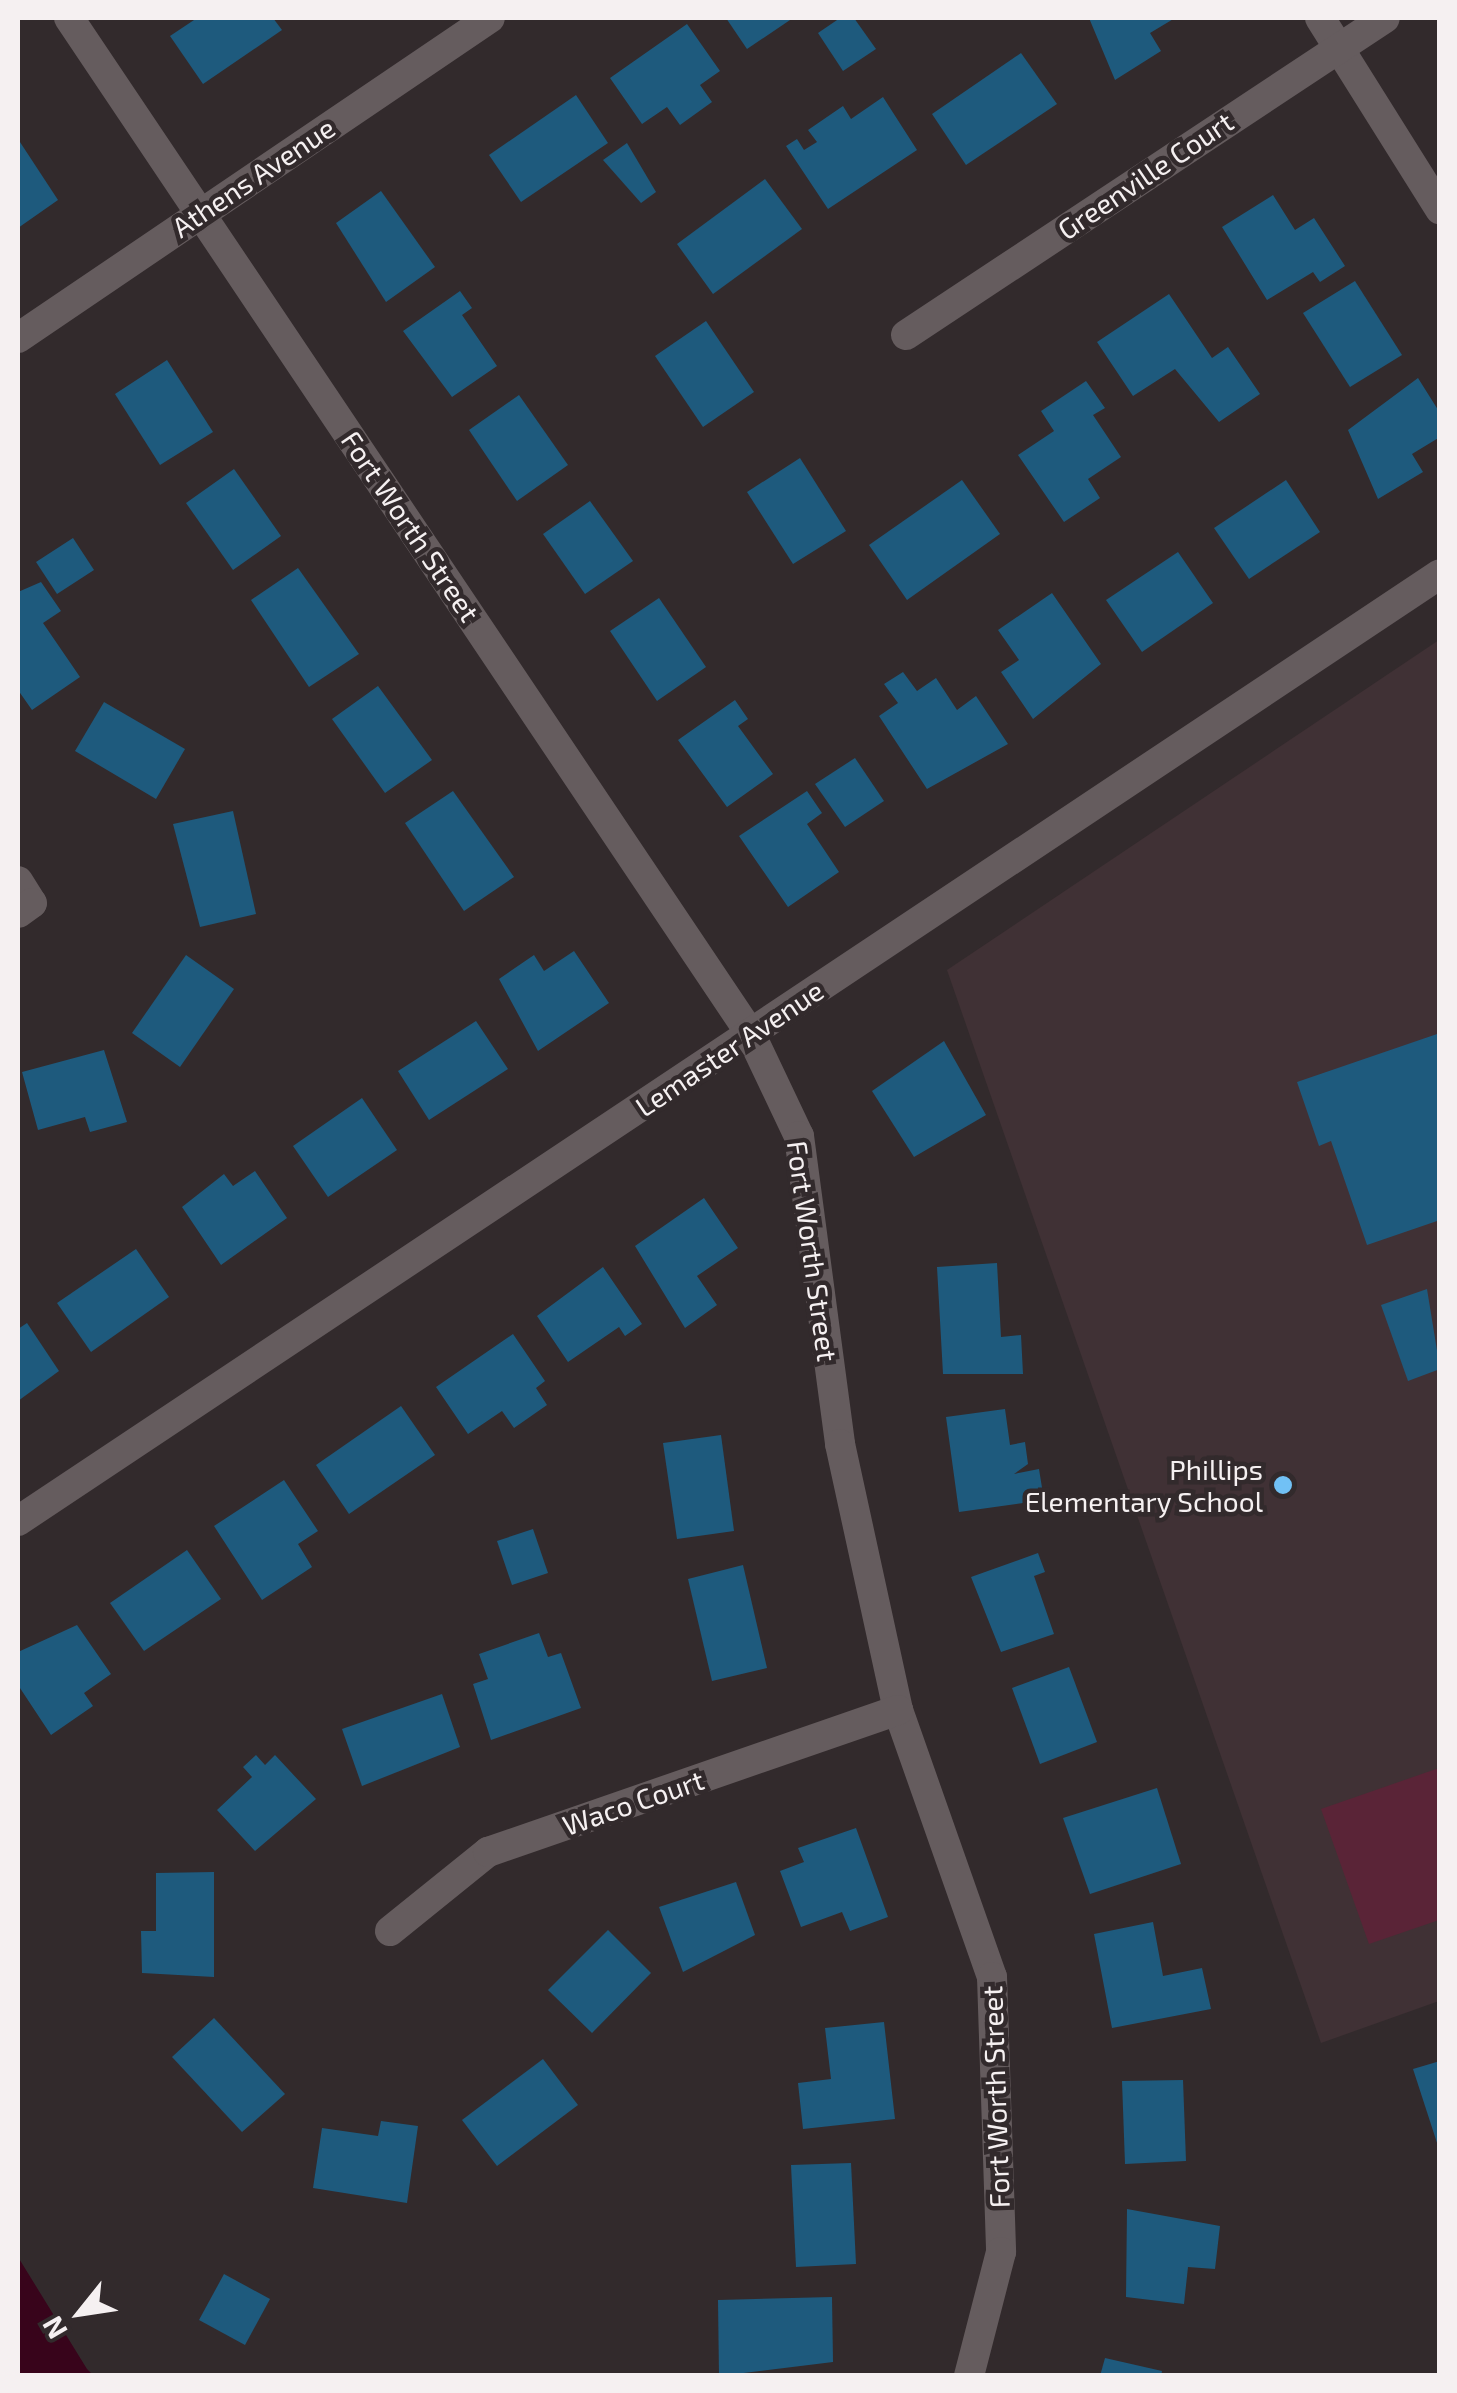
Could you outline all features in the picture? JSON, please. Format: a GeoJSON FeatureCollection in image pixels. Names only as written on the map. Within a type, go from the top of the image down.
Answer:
{"type":"FeatureCollection","features":[{"type":"Feature","properties":{"kind":"street","name":"Fort Worth Street"},"geometry":{"type":"LineString","coordinates":[[69,18],[750,1034],[799,1136],[840,1444],[898,1710],[992,1978],[1001,2252],[968,2376]]}},
{"type":"Feature","properties":{"kind":"street","name":"Athens Avenue"},"geometry":{"type":"LineString","coordinates":[[18,338],[490,18]]}},
{"type":"Feature","properties":{"kind":"street"},"geometry":{"type":"LineString","coordinates":[[1320,18],[1440,209]]}},
{"type":"Feature","properties":{"kind":"street","name":"Greenville Court"},"geometry":{"type":"LineString","coordinates":[[906,334],[1385,18]]}},
{"type":"Feature","properties":{"kind":"street","name":"Lemaster Avenue"},"geometry":{"type":"LineString","coordinates":[[18,1522],[1440,574]]}},
{"type":"Feature","properties":{"kind":"street"},"geometry":{"type":"LineString","coordinates":[[18,881],[32,903],[18,912]]}},
{"type":"Feature","properties":{"kind":"street","name":"Waco Court"},"geometry":{"type":"LineString","coordinates":[[390,1931],[488,1852],[898,1710]]}},
{"type":"Feature","properties":{"kind":"shaded area","name":"Phillips Elementary School"},"geometry":{"type":"Polygon","coordinates":[[[1439,640],[1439,2001],[1321,2043],[947,970],[1439,640]]]}},
{"type":"Feature","properties":{"kind":"shaded area"},"geometry":{"type":"Polygon","coordinates":[[[1439,1768],[1439,1920],[1369,1944],[1321,1809],[1439,1768]]]}},
{"type":"Feature","properties":{"kind":"shaded area"},"geometry":{"type":"Polygon","coordinates":[[[18,2257],[87,2369],[93,2375],[18,2375],[18,2257]]]}},
{"type":"Feature","properties":{"kind":"building"},"geometry":{"type":"Polygon","coordinates":[[[197,18],[273,18],[282,30],[203,84],[170,36],[197,18]]]}},
{"type":"Feature","properties":{"kind":"building"},"geometry":{"type":"Polygon","coordinates":[[[726,18],[793,18],[747,49],[726,18]]]}},
{"type":"Feature","properties":{"kind":"building"},"geometry":{"type":"Polygon","coordinates":[[[840,18],[854,18],[876,49],[843,71],[818,33],[840,18]]]}},
{"type":"Feature","properties":{"kind":"building"},"geometry":{"type":"Polygon","coordinates":[[[1089,18],[1175,18],[1150,33],[1161,51],[1115,80],[1089,18]]]}},
{"type":"Feature","properties":{"kind":"building"},"geometry":{"type":"Polygon","coordinates":[[[687,24],[720,71],[700,85],[712,102],[680,125],[667,107],[642,124],[610,78],[687,24]]]}},
{"type":"Feature","properties":{"kind":"building"},"geometry":{"type":"Polygon","coordinates":[[[1021,53],[1057,104],[966,165],[932,114],[1021,53]]]}},
{"type":"Feature","properties":{"kind":"building"},"geometry":{"type":"Polygon","coordinates":[[[576,95],[608,143],[521,202],[489,155],[576,95]]]}},
{"type":"Feature","properties":{"kind":"building"},"geometry":{"type":"Polygon","coordinates":[[[883,97],[917,150],[828,209],[786,146],[797,139],[804,150],[817,142],[808,130],[843,106],[851,119],[883,97]]]}},
{"type":"Feature","properties":{"kind":"building"},"geometry":{"type":"Polygon","coordinates":[[[18,139],[58,200],[18,228],[18,139]]]}},
{"type":"Feature","properties":{"kind":"building"},"geometry":{"type":"Polygon","coordinates":[[[627,143],[656,192],[641,203],[603,160],[627,143]]]}},
{"type":"Feature","properties":{"kind":"building"},"geometry":{"type":"Polygon","coordinates":[[[765,179],[802,229],[713,294],[677,244],[765,179]]]}},
{"type":"Feature","properties":{"kind":"building"},"geometry":{"type":"Polygon","coordinates":[[[381,191],[435,267],[386,302],[336,223],[381,191]]]}},
{"type":"Feature","properties":{"kind":"building"},"geometry":{"type":"Polygon","coordinates":[[[1273,195],[1295,230],[1314,218],[1345,266],[1320,282],[1313,272],[1267,300],[1222,227],[1273,195]]]}},
{"type":"Feature","properties":{"kind":"building"},"geometry":{"type":"Polygon","coordinates":[[[1355,281],[1402,355],[1350,387],[1303,313],[1355,281]]]}},
{"type":"Feature","properties":{"kind":"building"},"geometry":{"type":"Polygon","coordinates":[[[460,291],[472,308],[462,315],[497,366],[452,397],[403,331],[460,291]]]}},
{"type":"Feature","properties":{"kind":"building"},"geometry":{"type":"Polygon","coordinates":[[[1169,294],[1212,358],[1228,347],[1260,394],[1219,422],[1175,369],[1133,396],[1097,342],[1169,294]]]}},
{"type":"Feature","properties":{"kind":"building"},"geometry":{"type":"Polygon","coordinates":[[[706,321],[754,392],[703,427],[655,356],[706,321]]]}},
{"type":"Feature","properties":{"kind":"building"},"geometry":{"type":"Polygon","coordinates":[[[167,360],[213,432],[160,465],[115,394],[167,360]]]}},
{"type":"Feature","properties":{"kind":"building"},"geometry":{"type":"Polygon","coordinates":[[[1418,378],[1440,413],[1440,437],[1412,454],[1423,472],[1378,499],[1348,430],[1418,378]]]}},
{"type":"Feature","properties":{"kind":"building"},"geometry":{"type":"Polygon","coordinates":[[[1086,381],[1105,408],[1093,415],[1121,457],[1088,479],[1100,498],[1064,522],[1018,455],[1054,431],[1041,411],[1086,381]]]}},
{"type":"Feature","properties":{"kind":"building"},"geometry":{"type":"Polygon","coordinates":[[[519,395],[568,465],[517,501],[469,430],[519,395]]]}},
{"type":"Feature","properties":{"kind":"building"},"geometry":{"type":"Polygon","coordinates":[[[800,458],[846,531],[793,564],[747,492],[800,458]]]}},
{"type":"Feature","properties":{"kind":"building"},"geometry":{"type":"Polygon","coordinates":[[[234,469],[281,536],[233,570],[186,503],[234,469]]]}},
{"type":"Feature","properties":{"kind":"building"},"geometry":{"type":"Polygon","coordinates":[[[962,480],[1000,534],[907,600],[869,545],[962,480]]]}},
{"type":"Feature","properties":{"kind":"building"},"geometry":{"type":"Polygon","coordinates":[[[1286,480],[1320,532],[1249,579],[1214,528],[1286,480]]]}},
{"type":"Feature","properties":{"kind":"building"},"geometry":{"type":"Polygon","coordinates":[[[590,501],[633,561],[585,594],[543,534],[590,501]]]}},
{"type":"Feature","properties":{"kind":"building"},"geometry":{"type":"Polygon","coordinates":[[[73,538],[94,570],[57,594],[36,562],[73,538]]]}},
{"type":"Feature","properties":{"kind":"building"},"geometry":{"type":"Polygon","coordinates":[[[1178,552],[1213,603],[1142,652],[1106,600],[1178,552]]]}},
{"type":"Feature","properties":{"kind":"building"},"geometry":{"type":"Polygon","coordinates":[[[298,568],[359,654],[309,687],[251,600],[298,568]]]}},
{"type":"Feature","properties":{"kind":"building"},"geometry":{"type":"Polygon","coordinates":[[[41,582],[61,611],[43,623],[80,677],[32,710],[18,690],[18,592],[41,582]]]}},
{"type":"Feature","properties":{"kind":"building"},"geometry":{"type":"Polygon","coordinates":[[[1052,593],[1101,664],[1033,719],[1001,672],[1019,660],[998,630],[1052,593]]]}},
{"type":"Feature","properties":{"kind":"building"},"geometry":{"type":"Polygon","coordinates":[[[659,598],[706,667],[657,701],[610,631],[659,598]]]}},
{"type":"Feature","properties":{"kind":"building"},"geometry":{"type":"Polygon","coordinates":[[[903,672],[917,691],[936,678],[957,710],[976,696],[1008,744],[927,789],[879,716],[898,703],[884,684],[903,672]]]}},
{"type":"Feature","properties":{"kind":"building"},"geometry":{"type":"Polygon","coordinates":[[[378,686],[432,760],[385,793],[332,719],[378,686]]]}},
{"type":"Feature","properties":{"kind":"building"},"geometry":{"type":"Polygon","coordinates":[[[735,700],[748,719],[738,726],[773,774],[727,807],[678,740],[735,700]]]}},
{"type":"Feature","properties":{"kind":"building"},"geometry":{"type":"Polygon","coordinates":[[[104,702],[185,749],[156,799],[75,751],[104,702]]]}},
{"type":"Feature","properties":{"kind":"building"},"geometry":{"type":"Polygon","coordinates":[[[855,758],[884,801],[845,827],[815,784],[855,758]]]}},
{"type":"Feature","properties":{"kind":"building"},"geometry":{"type":"Polygon","coordinates":[[[453,791],[514,877],[464,911],[405,823],[453,791]]]}},
{"type":"Feature","properties":{"kind":"building"},"geometry":{"type":"Polygon","coordinates":[[[807,791],[822,813],[807,824],[839,872],[788,907],[739,836],[807,791]]]}},
{"type":"Feature","properties":{"kind":"building"},"geometry":{"type":"Polygon","coordinates":[[[233,811],[256,914],[200,927],[173,824],[233,811]]]}},
{"type":"Feature","properties":{"kind":"building"},"geometry":{"type":"Polygon","coordinates":[[[574,951],[609,1003],[538,1051],[499,979],[534,955],[544,971],[574,951]]]}},
{"type":"Feature","properties":{"kind":"building"},"geometry":{"type":"Polygon","coordinates":[[[186,955],[234,989],[180,1067],[132,1033],[186,955]]]}},
{"type":"Feature","properties":{"kind":"building"},"geometry":{"type":"Polygon","coordinates":[[[476,1021],[508,1069],[429,1120],[398,1071],[476,1021]]]}},
{"type":"Feature","properties":{"kind":"building"},"geometry":{"type":"Polygon","coordinates":[[[1440,1033],[1440,1220],[1367,1245],[1331,1141],[1319,1146],[1297,1082],[1440,1033]]]}},
{"type":"Feature","properties":{"kind":"building"},"geometry":{"type":"Polygon","coordinates":[[[944,1041],[986,1115],[914,1157],[872,1091],[944,1041]]]}},
{"type":"Feature","properties":{"kind":"building"},"geometry":{"type":"Polygon","coordinates":[[[104,1050],[127,1122],[90,1132],[85,1117],[38,1130],[22,1072],[104,1050]]]}},
{"type":"Feature","properties":{"kind":"building"},"geometry":{"type":"Polygon","coordinates":[[[362,1098],[397,1150],[328,1197],[293,1146],[362,1098]]]}},
{"type":"Feature","properties":{"kind":"building"},"geometry":{"type":"Polygon","coordinates":[[[255,1171],[287,1218],[221,1265],[182,1207],[224,1174],[233,1186],[255,1171]]]}},
{"type":"Feature","properties":{"kind":"building"},"geometry":{"type":"Polygon","coordinates":[[[704,1198],[738,1248],[697,1276],[717,1305],[685,1328],[635,1246],[704,1198]]]}},
{"type":"Feature","properties":{"kind":"building"},"geometry":{"type":"Polygon","coordinates":[[[136,1249],[169,1297],[91,1352],[57,1303],[136,1249]]]}},
{"type":"Feature","properties":{"kind":"building"},"geometry":{"type":"Polygon","coordinates":[[[997,1263],[1001,1337],[1021,1335],[1023,1374],[943,1374],[937,1267],[997,1263]]]}},
{"type":"Feature","properties":{"kind":"building"},"geometry":{"type":"Polygon","coordinates":[[[603,1267],[642,1324],[625,1336],[619,1327],[568,1362],[537,1316],[603,1267]]]}},
{"type":"Feature","properties":{"kind":"building"},"geometry":{"type":"Polygon","coordinates":[[[1427,1289],[1440,1369],[1408,1381],[1381,1305],[1427,1289]]]}},
{"type":"Feature","properties":{"kind":"building"},"geometry":{"type":"Polygon","coordinates":[[[27,1323],[59,1371],[18,1401],[18,1329],[27,1323]]]}},
{"type":"Feature","properties":{"kind":"building"},"geometry":{"type":"Polygon","coordinates":[[[513,1334],[545,1381],[536,1388],[547,1405],[514,1428],[502,1411],[468,1434],[436,1387],[513,1334]]]}},
{"type":"Feature","properties":{"kind":"building"},"geometry":{"type":"Polygon","coordinates":[[[401,1406],[435,1455],[349,1514],[316,1465],[401,1406]]]}},
{"type":"Feature","properties":{"kind":"building"},"geometry":{"type":"Polygon","coordinates":[[[1005,1409],[1010,1445],[1025,1442],[1028,1464],[1014,1474],[1039,1469],[1044,1500],[959,1512],[946,1417],[1005,1409]]]}},
{"type":"Feature","properties":{"kind":"building"},"geometry":{"type":"Polygon","coordinates":[[[721,1435],[734,1531],[677,1539],[663,1443],[721,1435]]]}},
{"type":"Feature","properties":{"kind":"building"},"geometry":{"type":"Polygon","coordinates":[[[284,1480],[318,1531],[298,1544],[312,1567],[262,1600],[214,1526],[284,1480]]]}},
{"type":"Feature","properties":{"kind":"building"},"geometry":{"type":"Polygon","coordinates":[[[533,1529],[548,1573],[512,1585],[497,1541],[533,1529]]]}},
{"type":"Feature","properties":{"kind":"building"},"geometry":{"type":"Polygon","coordinates":[[[187,1550],[221,1599],[144,1651],[110,1603],[187,1550]]]}},
{"type":"Feature","properties":{"kind":"building"},"geometry":{"type":"Polygon","coordinates":[[[1038,1553],[1045,1572],[1034,1576],[1054,1634],[1001,1652],[971,1577],[1038,1553]]]}},
{"type":"Feature","properties":{"kind":"building"},"geometry":{"type":"Polygon","coordinates":[[[743,1565],[767,1668],[712,1681],[688,1579],[743,1565]]]}},
{"type":"Feature","properties":{"kind":"building"},"geometry":{"type":"Polygon","coordinates":[[[77,1625],[111,1674],[84,1693],[93,1706],[51,1735],[18,1685],[18,1652],[77,1625]]]}},
{"type":"Feature","properties":{"kind":"building"},"geometry":{"type":"Polygon","coordinates":[[[539,1633],[548,1657],[561,1653],[581,1708],[491,1740],[473,1684],[488,1679],[479,1654],[539,1633]]]}},
{"type":"Feature","properties":{"kind":"building"},"geometry":{"type":"Polygon","coordinates":[[[1069,1667],[1097,1742],[1040,1764],[1012,1688],[1069,1667]]]}},
{"type":"Feature","properties":{"kind":"building"},"geometry":{"type":"Polygon","coordinates":[[[442,1694],[460,1747],[362,1786],[342,1729],[442,1694]]]}},
{"type":"Feature","properties":{"kind":"building"},"geometry":{"type":"Polygon","coordinates":[[[256,1755],[265,1765],[275,1755],[316,1799],[255,1851],[217,1810],[252,1777],[243,1767],[256,1755]]]}},
{"type":"Feature","properties":{"kind":"building"},"geometry":{"type":"Polygon","coordinates":[[[1157,1788],[1181,1864],[1090,1894],[1063,1818],[1157,1788]]]}},
{"type":"Feature","properties":{"kind":"building"},"geometry":{"type":"Polygon","coordinates":[[[856,1828],[888,1917],[850,1931],[842,1912],[801,1927],[780,1871],[804,1862],[798,1848],[856,1828]]]}},
{"type":"Feature","properties":{"kind":"building"},"geometry":{"type":"Polygon","coordinates":[[[214,1872],[214,1977],[142,1973],[141,1931],[156,1931],[156,1873],[214,1872]]]}},
{"type":"Feature","properties":{"kind":"building"},"geometry":{"type":"Polygon","coordinates":[[[736,1882],[755,1935],[683,1972],[659,1907],[736,1882]]]}},
{"type":"Feature","properties":{"kind":"building"},"geometry":{"type":"Polygon","coordinates":[[[1153,1922],[1163,1976],[1202,1968],[1211,2009],[1112,2028],[1094,1934],[1153,1922]]]}},
{"type":"Feature","properties":{"kind":"building"},"geometry":{"type":"Polygon","coordinates":[[[608,1930],[651,1973],[592,2033],[548,1990],[608,1930]]]}},
{"type":"Feature","properties":{"kind":"building"},"geometry":{"type":"Polygon","coordinates":[[[214,2018],[285,2094],[242,2132],[172,2057],[214,2018]]]}},
{"type":"Feature","properties":{"kind":"building"},"geometry":{"type":"Polygon","coordinates":[[[884,2022],[895,2119],[803,2129],[798,2083],[831,2079],[825,2028],[884,2022]]]}},
{"type":"Feature","properties":{"kind":"building"},"geometry":{"type":"Polygon","coordinates":[[[543,2059],[578,2105],[497,2166],[462,2120],[543,2059]]]}},
{"type":"Feature","properties":{"kind":"building"},"geometry":{"type":"Polygon","coordinates":[[[1440,2061],[1440,2149],[1439,2149],[1413,2069],[1440,2061]]]}},
{"type":"Feature","properties":{"kind":"building"},"geometry":{"type":"Polygon","coordinates":[[[1183,2080],[1186,2161],[1125,2164],[1122,2081],[1183,2080]]]}},
{"type":"Feature","properties":{"kind":"building"},"geometry":{"type":"Polygon","coordinates":[[[381,2121],[418,2126],[407,2203],[313,2188],[322,2128],[378,2136],[381,2121]]]}},
{"type":"Feature","properties":{"kind":"building"},"geometry":{"type":"Polygon","coordinates":[[[851,2163],[856,2264],[796,2267],[791,2165],[851,2163]]]}},
{"type":"Feature","properties":{"kind":"building"},"geometry":{"type":"Polygon","coordinates":[[[1127,2209],[1220,2226],[1215,2269],[1188,2267],[1184,2304],[1126,2297],[1127,2209]]]}},
{"type":"Feature","properties":{"kind":"building"},"geometry":{"type":"Polygon","coordinates":[[[224,2274],[270,2299],[245,2345],[199,2320],[224,2274]]]}},
{"type":"Feature","properties":{"kind":"building"},"geometry":{"type":"Polygon","coordinates":[[[832,2297],[833,2362],[719,2376],[718,2300],[832,2297]]]}},
{"type":"Feature","properties":{"kind":"building"},"geometry":{"type":"Polygon","coordinates":[[[1105,2358],[1162,2371],[1161,2376],[1100,2376],[1105,2358]]]}},
{"type":"Feature","properties":{"kind":"place","name":"Phillips Elementary School"},"geometry":{"type":"Point","coordinates":[1283,1485]}}]}
